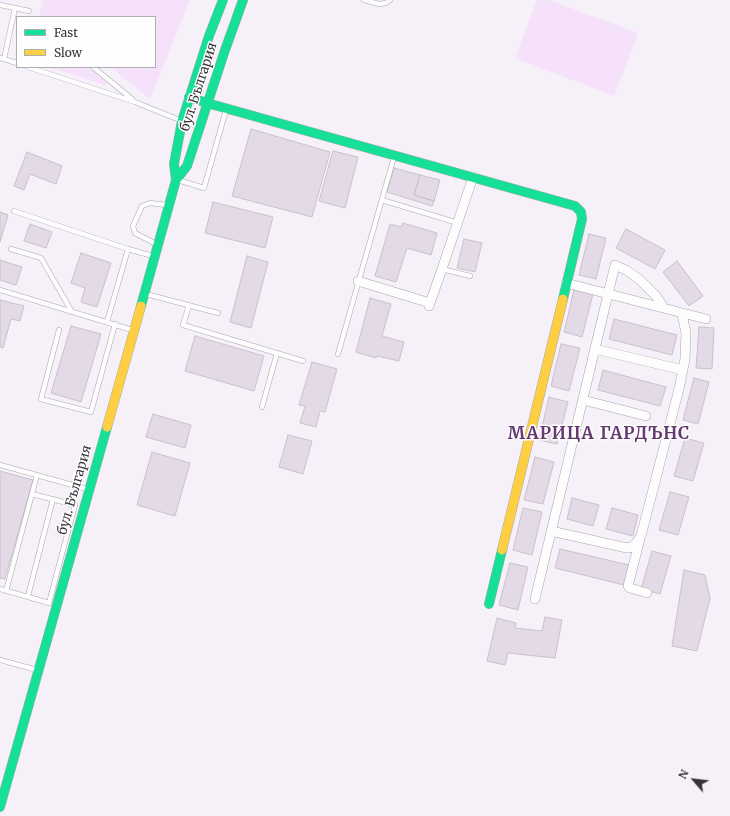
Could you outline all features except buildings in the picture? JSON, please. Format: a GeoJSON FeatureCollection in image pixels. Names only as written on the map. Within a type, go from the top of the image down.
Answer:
{"type":"FeatureCollection","features":[{"type":"Feature","properties":{"kind":"main road","name":"бул. България"},"geometry":{"type":"LineString","coordinates":[[176,180],[174,164],[182,121],[209,36],[223,0]]}},
{"type":"Feature","properties":{"kind":"main road","name":"бул. България"},"geometry":{"type":"LineString","coordinates":[[0,807],[2,795],[176,180],[187,166],[224,52],[243,0]]}},
{"type":"Feature","properties":{"kind":"main road"},"geometry":{"type":"LineString","coordinates":[[189,97],[575,206],[581,212],[582,220],[489,604]]}},
{"type":"Feature","properties":{"kind":"street"},"geometry":{"type":"LineString","coordinates":[[358,282],[429,304],[473,177]]}},
{"type":"Feature","properties":{"kind":"street"},"geometry":{"type":"LineString","coordinates":[[535,598],[615,265],[626,270],[639,279],[656,296],[664,308]]}},
{"type":"Feature","properties":{"kind":"street"},"geometry":{"type":"LineString","coordinates":[[566,283],[706,319]]}},
{"type":"Feature","properties":{"kind":"street"},"geometry":{"type":"LineString","coordinates":[[647,593],[628,586],[683,370],[686,333],[682,314]]}},
{"type":"Feature","properties":{"kind":"street"},"geometry":{"type":"LineString","coordinates":[[595,349],[683,370]]}},
{"type":"Feature","properties":{"kind":"street"},"geometry":{"type":"LineString","coordinates":[[583,400],[646,416]]}},
{"type":"Feature","properties":{"kind":"street"},"geometry":{"type":"LineString","coordinates":[[551,531],[627,548],[636,544],[641,536]]}},
{"type":"Feature","properties":{"kind":"lane"},"geometry":{"type":"LineString","coordinates":[[364,0],[379,4],[386,4],[390,0]]}},
{"type":"Feature","properties":{"kind":"lane"},"geometry":{"type":"LineString","coordinates":[[0,5],[29,11]]}},
{"type":"Feature","properties":{"kind":"lane"},"geometry":{"type":"LineString","coordinates":[[15,8],[2,59],[16,63]]}},
{"type":"Feature","properties":{"kind":"lane"},"geometry":{"type":"LineString","coordinates":[[31,68],[135,102],[182,121],[200,126]]}},
{"type":"Feature","properties":{"kind":"lane"},"geometry":{"type":"LineString","coordinates":[[95,68],[135,102]]}},
{"type":"Feature","properties":{"kind":"lane"},"geometry":{"type":"LineString","coordinates":[[176,180],[204,188],[226,108]]}},
{"type":"Feature","properties":{"kind":"lane"},"geometry":{"type":"LineString","coordinates":[[338,354],[394,155]]}},
{"type":"Feature","properties":{"kind":"lane"},"geometry":{"type":"LineString","coordinates":[[382,200],[458,223]]}},
{"type":"Feature","properties":{"kind":"lane"},"geometry":{"type":"LineString","coordinates":[[158,245],[135,233],[133,226],[142,206],[150,203],[169,205]]}},
{"type":"Feature","properties":{"kind":"lane"},"geometry":{"type":"LineString","coordinates":[[14,211],[128,249],[155,256]]}},
{"type":"Feature","properties":{"kind":"lane"},"geometry":{"type":"LineString","coordinates":[[11,249],[41,258],[72,312]]}},
{"type":"Feature","properties":{"kind":"lane"},"geometry":{"type":"LineString","coordinates":[[107,322],[128,249]]}},
{"type":"Feature","properties":{"kind":"lane"},"geometry":{"type":"LineString","coordinates":[[442,269],[470,276]]}},
{"type":"Feature","properties":{"kind":"lane"},"geometry":{"type":"LineString","coordinates":[[0,290],[134,330]]}},
{"type":"Feature","properties":{"kind":"lane"},"geometry":{"type":"LineString","coordinates":[[144,294],[218,313]]}},
{"type":"Feature","properties":{"kind":"lane"},"geometry":{"type":"LineString","coordinates":[[189,305],[183,325],[303,361]]}},
{"type":"Feature","properties":{"kind":"lane"},"geometry":{"type":"LineString","coordinates":[[59,330],[40,399],[90,412],[115,324]]}},
{"type":"Feature","properties":{"kind":"lane"},"geometry":{"type":"LineString","coordinates":[[262,406],[277,353]]}},
{"type":"Feature","properties":{"kind":"lane"},"geometry":{"type":"LineString","coordinates":[[0,465],[89,490]]}},
{"type":"Feature","properties":{"kind":"lane"},"geometry":{"type":"LineString","coordinates":[[6,590],[37,475]]}},
{"type":"Feature","properties":{"kind":"lane"},"geometry":{"type":"LineString","coordinates":[[0,589],[50,603],[75,505],[32,494]]}},
{"type":"Feature","properties":{"kind":"lane"},"geometry":{"type":"LineString","coordinates":[[28,596],[53,500]]}},
{"type":"Feature","properties":{"kind":"lane"},"geometry":{"type":"LineString","coordinates":[[0,660],[38,670]]}},
{"type":"Feature","properties":{"kind":"shaded area"},"geometry":{"type":"Polygon","coordinates":[[[43,0],[190,0],[150,99],[111,68],[156,68],[156,16],[39,16],[43,0]]]}},
{"type":"Feature","properties":{"kind":"shaded area"},"geometry":{"type":"Polygon","coordinates":[[[537,0],[549,0],[638,33],[614,96],[515,58],[537,0]]]}},
{"type":"Feature","properties":{"kind":"shaded area"},"geometry":{"type":"Polygon","coordinates":[[[51,68],[89,68],[107,82],[105,85],[51,68]]]}},
{"type":"Feature","properties":{"kind":"traffic: fast"},"geometry":{"type":"LineString","coordinates":[[141,306],[176,180],[174,164],[182,121],[209,36],[223,0]]}},
{"type":"Feature","properties":{"kind":"traffic: fast"},"geometry":{"type":"LineString","coordinates":[[176,180],[187,166],[243,0]]}},
{"type":"Feature","properties":{"kind":"traffic: fast"},"geometry":{"type":"LineString","coordinates":[[189,97],[575,206],[581,212],[582,219],[563,299]]}},
{"type":"Feature","properties":{"kind":"traffic: fast"},"geometry":{"type":"LineString","coordinates":[[0,807],[107,427]]}},
{"type":"Feature","properties":{"kind":"traffic: fast"},"geometry":{"type":"LineString","coordinates":[[489,604],[502,550]]}},
{"type":"Feature","properties":{"kind":"traffic: slow"},"geometry":{"type":"LineString","coordinates":[[502,550],[563,299]]}},
{"type":"Feature","properties":{"kind":"traffic: slow"},"geometry":{"type":"LineString","coordinates":[[107,427],[141,306]]}},
{"type":"Feature","properties":{"kind":"district","name":"МАРИЦА ГАРДЪНС"},"geometry":{"type":"Point","coordinates":[599,434]}}]}
